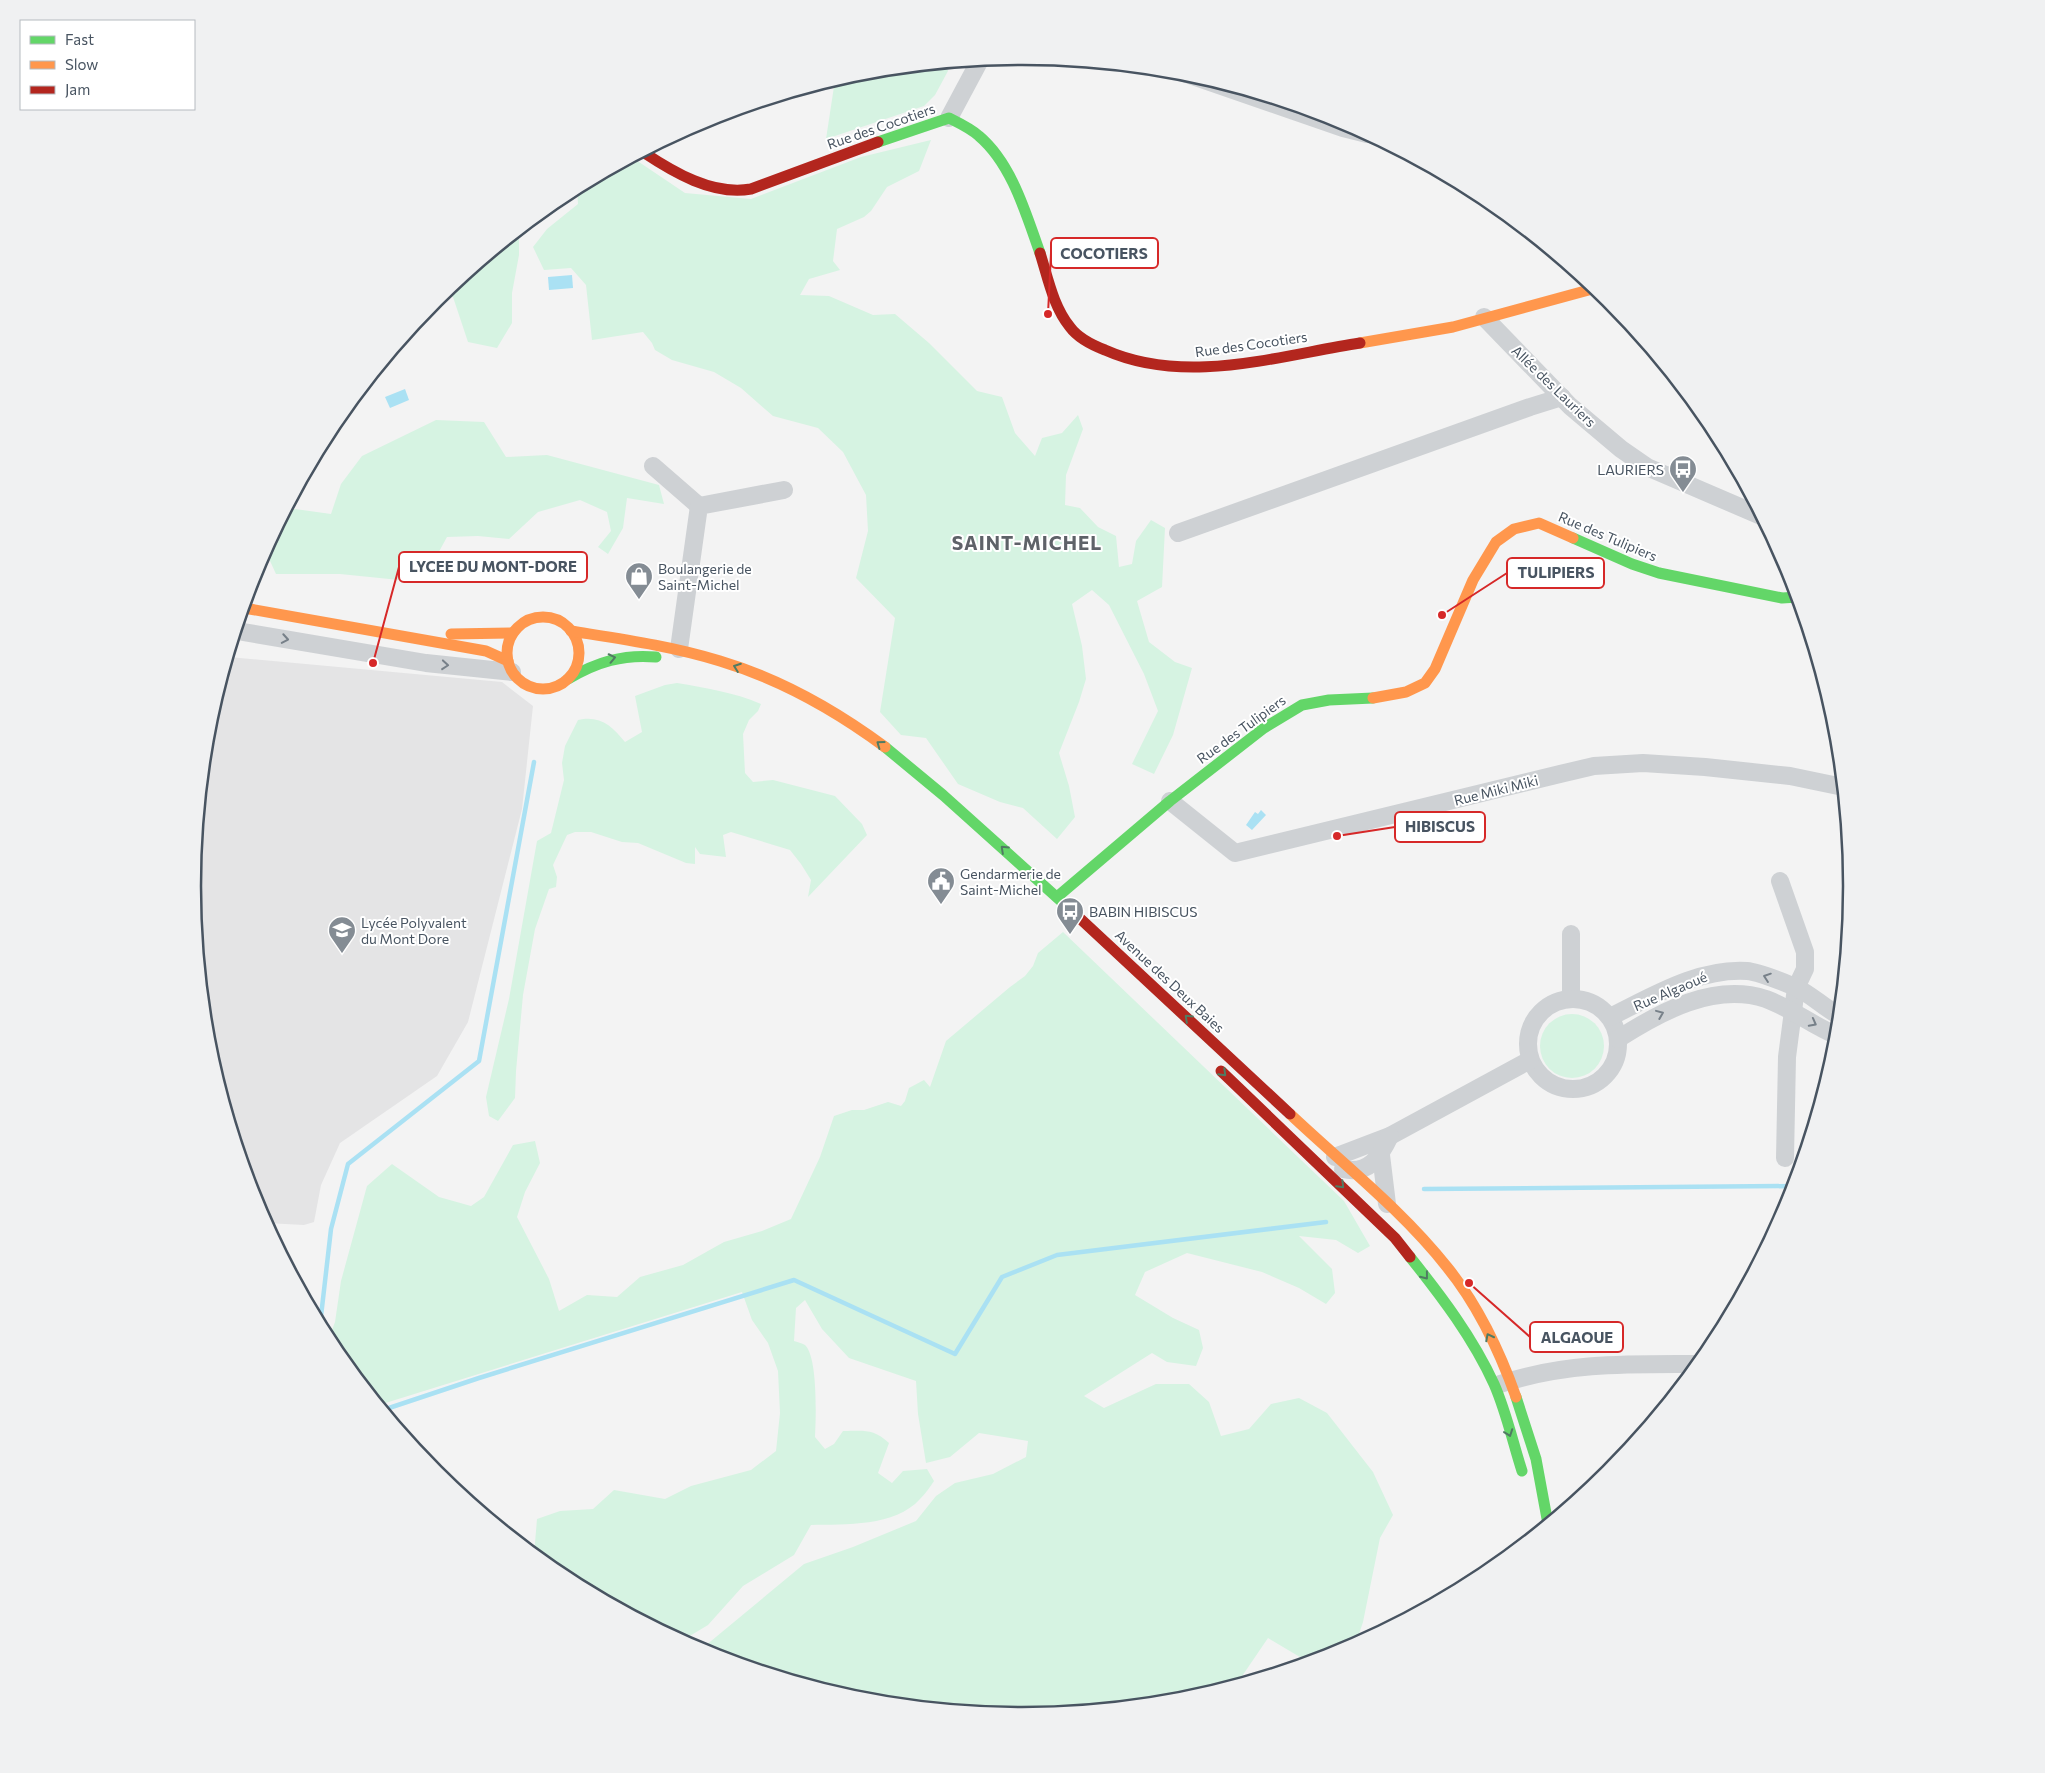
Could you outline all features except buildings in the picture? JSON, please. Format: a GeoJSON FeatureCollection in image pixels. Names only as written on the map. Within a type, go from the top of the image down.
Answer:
{"type":"FeatureCollection","features":[{"type":"Feature","properties":{"kind":"main road","name":"Rue des Cocotiers"},"geometry":{"type":"LineString","coordinates":[[648,156],[682,174],[715,187],[735,191],[751,189],[854,150],[948,118],[965,125],[978,134],[997,154],[1019,199],[1058,309],[1070,328],[1086,341],[1118,358],[1158,366],[1207,368],[1453,328],[1484,317],[1587,291]]}},
{"type":"Feature","properties":{"kind":"main road","name":"Rue des Tulipiers"},"geometry":{"type":"LineString","coordinates":[[1052,900],[1170,801],[1264,728],[1302,705],[1329,700],[1370,699],[1406,692],[1424,683],[1435,669],[1473,580],[1496,542],[1514,530],[1539,523],[1632,564],[1659,573],[1782,598],[1791,597]]}},
{"type":"Feature","properties":{"kind":"main road","name":"Avenue des Deux Baies"},"geometry":{"type":"LineString","coordinates":[[250,609],[486,651],[510,666],[519,681],[538,689],[549,689],[560,685],[586,667],[607,659],[644,655],[679,656]]}},
{"type":"Feature","properties":{"kind":"main road","name":"Avenue des Deux Baies"},"geometry":{"type":"LineString","coordinates":[[318,621],[410,633],[476,635],[513,633],[520,624],[530,619],[542,616],[553,618],[563,623],[571,631],[679,656],[735,666],[766,678],[845,719],[895,756],[965,813],[1052,900],[1411,1226],[1448,1269],[1477,1313],[1503,1384],[1532,1446],[1542,1523]]}},
{"type":"Feature","properties":{"kind":"main road"},"geometry":{"type":"LineString","coordinates":[[568,679],[578,660],[579,650],[571,631]]}},
{"type":"Feature","properties":{"kind":"main road"},"geometry":{"type":"LineString","coordinates":[[510,666],[508,642],[513,633]]}},
{"type":"Feature","properties":{"kind":"main road","name":"Avenue des Deux Baies"},"geometry":{"type":"LineString","coordinates":[[1029,888],[1052,900],[1061,917]]}},
{"type":"Feature","properties":{"kind":"main road","name":"Avenue des Deux Baies"},"geometry":{"type":"LineString","coordinates":[[1212,1063],[1395,1238],[1436,1290],[1503,1384],[1525,1482]]}},
{"type":"Feature","properties":{"kind":"main road","name":"Avenue des Deux Baies"},"geometry":{"type":"LineString","coordinates":[[1534,1515],[1540,1524]]}},
{"type":"Feature","properties":{"kind":"street"},"geometry":{"type":"LineString","coordinates":[[948,118],[976,67]]}},
{"type":"Feature","properties":{"kind":"street","name":"Allée des Lauriers"},"geometry":{"type":"LineString","coordinates":[[1484,317],[1570,406],[1621,449],[1647,468],[1754,513]]}},
{"type":"Feature","properties":{"kind":"street"},"geometry":{"type":"LineString","coordinates":[[1178,533],[1562,397]]}},
{"type":"Feature","properties":{"kind":"street"},"geometry":{"type":"LineString","coordinates":[[653,466],[699,506]]}},
{"type":"Feature","properties":{"kind":"street"},"geometry":{"type":"LineString","coordinates":[[699,506],[784,490]]}},
{"type":"Feature","properties":{"kind":"street"},"geometry":{"type":"LineString","coordinates":[[679,656],[699,506]]}},
{"type":"Feature","properties":{"kind":"street"},"geometry":{"type":"LineString","coordinates":[[242,632],[426,663],[510,666]]}},
{"type":"Feature","properties":{"kind":"street","name":"Rue Miki Miki"},"geometry":{"type":"LineString","coordinates":[[1170,801],[1235,853],[1560,774],[1610,764],[1643,763],[1705,767],[1790,776],[1838,786]]}},
{"type":"Feature","properties":{"kind":"street"},"geometry":{"type":"LineString","coordinates":[[1780,880],[1805,952],[1805,969],[1796,988],[1787,1057],[1785,1158]]}},
{"type":"Feature","properties":{"kind":"street"},"geometry":{"type":"LineString","coordinates":[[1571,934],[1571,998]]}},
{"type":"Feature","properties":{"kind":"street","name":"Rue Algaoué"},"geometry":{"type":"LineString","coordinates":[[1610,1017],[1674,986],[1706,974],[1749,971],[1796,988],[1834,1013]]}},
{"type":"Feature","properties":{"kind":"street","name":"Rue Algaoué"},"geometry":{"type":"LineString","coordinates":[[1618,1039],[1652,1017],[1686,1003],[1715,996],[1741,993],[1767,1000],[1831,1032]]}},
{"type":"Feature","properties":{"kind":"street"},"geometry":{"type":"LineString","coordinates":[[1571,998],[1586,1000],[1599,1007],[1610,1017],[1618,1039],[1618,1054],[1612,1067],[1603,1079],[1586,1088],[1576,1090],[1562,1088],[1548,1082],[1537,1072],[1530,1060],[1527,1045],[1529,1030],[1536,1017],[1546,1007],[1558,1001],[1571,998]]}},
{"type":"Feature","properties":{"kind":"street"},"geometry":{"type":"LineString","coordinates":[[1336,1157],[1390,1136],[1530,1060]]}},
{"type":"Feature","properties":{"kind":"street"},"geometry":{"type":"LineString","coordinates":[[1256,1107],[1274,1113],[1332,1167],[1351,1171],[1365,1168],[1381,1154],[1390,1136]]}},
{"type":"Feature","properties":{"kind":"street"},"geometry":{"type":"LineString","coordinates":[[1381,1154],[1387,1204]]}},
{"type":"Feature","properties":{"kind":"street"},"geometry":{"type":"LineString","coordinates":[[1503,1384],[1561,1370],[1598,1365],[1691,1364]]}},
{"type":"Feature","properties":{"kind":"shaded area","name":"Lycée Polyvalent du Mont Dore"},"geometry":{"type":"Polygon","coordinates":[[[234,657],[502,682],[533,706],[522,809],[468,1022],[437,1076],[340,1143],[321,1185],[314,1222],[304,1225],[274,1223],[264,1201],[245,1151],[229,1099],[217,1047],[208,994],[201,886],[203,833],[208,779],[217,726],[234,657]]]}},
{"type":"Feature","properties":{"kind":"green space"},"geometry":{"type":"Polygon","coordinates":[[[947,69],[935,95],[924,106],[826,139],[834,87],[915,72],[947,69]]]}},
{"type":"Feature","properties":{"kind":"green space"},"geometry":{"type":"Polygon","coordinates":[[[931,140],[919,171],[887,187],[871,211],[864,217],[837,229],[833,261],[840,270],[809,279],[800,295],[829,296],[873,315],[895,314],[929,343],[977,391],[1002,397],[1015,433],[1035,456],[1042,438],[1062,433],[1078,415],[1083,429],[1066,475],[1065,505],[1080,508],[1098,527],[1116,536],[1119,567],[1132,564],[1136,541],[1151,520],[1165,528],[1162,587],[1137,601],[1149,642],[1175,662],[1192,668],[1173,735],[1154,774],[1132,764],[1158,711],[1144,674],[1109,605],[1092,590],[1072,604],[1082,646],[1086,679],[1059,753],[1069,786],[1075,817],[1057,839],[1023,808],[1000,802],[958,784],[926,738],[901,735],[880,712],[895,618],[856,578],[868,531],[866,495],[843,452],[818,428],[773,416],[741,388],[714,372],[672,360],[655,350],[643,332],[592,340],[586,285],[571,268],[544,270],[533,247],[547,229],[578,204],[578,196],[638,161],[685,193],[751,199],[861,157],[931,140]]]}},
{"type":"Feature","properties":{"kind":"green space"},"geometry":{"type":"Polygon","coordinates":[[[519,237],[519,255],[512,293],[512,323],[497,348],[468,342],[451,297],[481,269],[519,237]]]}},
{"type":"Feature","properties":{"kind":"green space"},"geometry":{"type":"Polygon","coordinates":[[[436,420],[484,422],[506,457],[547,455],[659,485],[664,504],[627,498],[623,528],[608,554],[598,547],[611,531],[607,512],[580,500],[538,512],[509,539],[478,536],[447,537],[430,568],[419,582],[340,574],[276,574],[269,560],[294,509],[331,514],[341,484],[362,456],[436,420]]]}},
{"type":"Feature","properties":{"kind":"green space"},"geometry":{"type":"Polygon","coordinates":[[[677,683],[730,693],[761,704],[758,711],[749,720],[743,734],[745,773],[753,782],[773,780],[835,796],[862,824],[867,835],[808,897],[811,880],[790,850],[731,832],[723,835],[726,857],[700,854],[695,847],[695,864],[686,863],[638,843],[622,842],[591,832],[575,832],[567,835],[553,865],[557,877],[556,887],[549,889],[535,929],[523,995],[515,1098],[498,1121],[489,1116],[486,1097],[509,999],[537,841],[551,833],[564,780],[562,763],[565,746],[578,720],[586,719],[605,723],[625,742],[642,732],[635,696],[665,685],[677,683]]]}},
{"type":"Feature","properties":{"kind":"green space"},"geometry":{"type":"Polygon","coordinates":[[[1063,932],[1344,1201],[1370,1246],[1358,1253],[1336,1240],[1299,1236],[1332,1269],[1335,1293],[1326,1304],[1299,1288],[1262,1272],[1187,1253],[1145,1272],[1135,1295],[1173,1318],[1199,1330],[1203,1348],[1196,1366],[1167,1362],[1152,1353],[1084,1396],[1104,1408],[1156,1384],[1189,1384],[1209,1402],[1221,1436],[1249,1429],[1271,1404],[1299,1398],[1327,1413],[1373,1472],[1393,1515],[1380,1538],[1359,1635],[1302,1658],[1268,1638],[1241,1678],[1183,1692],[1130,1701],[1076,1706],[1022,1708],[915,1701],[862,1692],[810,1680],[758,1664],[707,1644],[804,1564],[853,1547],[916,1521],[936,1496],[955,1483],[993,1474],[1026,1457],[1028,1441],[979,1433],[950,1457],[926,1463],[918,1414],[916,1381],[849,1358],[822,1329],[805,1300],[796,1308],[794,1341],[805,1345],[812,1362],[815,1389],[815,1437],[825,1449],[834,1444],[843,1431],[873,1433],[889,1443],[878,1473],[892,1483],[903,1471],[927,1469],[934,1481],[920,1499],[910,1508],[897,1515],[854,1524],[811,1525],[794,1555],[743,1586],[708,1625],[689,1636],[612,1598],[566,1570],[535,1547],[537,1519],[560,1511],[593,1509],[614,1490],[665,1499],[691,1486],[751,1470],[776,1451],[780,1413],[778,1371],[768,1343],[752,1320],[742,1292],[385,1403],[332,1331],[335,1322],[341,1281],[367,1186],[392,1164],[439,1197],[471,1206],[484,1197],[513,1145],[535,1141],[540,1163],[525,1192],[517,1217],[549,1279],[559,1311],[587,1295],[617,1297],[640,1277],[683,1265],[724,1242],[762,1231],[791,1219],[820,1157],[834,1116],[852,1110],[864,1110],[888,1102],[901,1106],[905,1101],[909,1088],[924,1080],[930,1087],[946,1041],[1025,976],[1033,966],[1038,953],[1063,932]]]}},
{"type":"Feature","properties":{"kind":"green space"},"geometry":{"type":"Polygon","coordinates":[[[1572,1014],[1590,1020],[1598,1028],[1604,1046],[1598,1064],[1590,1072],[1572,1078],[1554,1072],[1546,1064],[1540,1046],[1546,1028],[1554,1020],[1572,1014]]]}},
{"type":"Feature","properties":{"kind":"water"},"geometry":{"type":"Polygon","coordinates":[[[572,275],[573,288],[549,290],[548,277],[572,275]]]}},
{"type":"Feature","properties":{"kind":"water"},"geometry":{"type":"Polygon","coordinates":[[[405,389],[409,400],[390,408],[385,397],[405,389]]]}},
{"type":"Feature","properties":{"kind":"water"},"geometry":{"type":"Polygon","coordinates":[[[1261,810],[1266,815],[1252,830],[1246,825],[1255,812],[1258,814],[1261,810]]]}},
{"type":"Feature","properties":{"kind":"waterway"},"geometry":{"type":"LineString","coordinates":[[321,1314],[331,1229],[348,1164],[479,1061],[534,762]]}},
{"type":"Feature","properties":{"kind":"waterway"},"geometry":{"type":"LineString","coordinates":[[1424,1189],[1787,1186]]}},
{"type":"Feature","properties":{"kind":"waterway"},"geometry":{"type":"LineString","coordinates":[[389,1408],[794,1280],[955,1354],[1002,1277],[1057,1255],[1326,1222]]}},
{"type":"Feature","properties":{"kind":"traffic: fast"},"geometry":{"type":"LineString","coordinates":[[878,142],[949,118],[972,131],[991,147],[1009,175],[1017,190],[1040,253]]}},
{"type":"Feature","properties":{"kind":"traffic: fast"},"geometry":{"type":"LineString","coordinates":[[1573,538],[1632,564],[1659,573],[1782,598],[1791,597]]}},
{"type":"Feature","properties":{"kind":"traffic: fast"},"geometry":{"type":"LineString","coordinates":[[568,679],[589,668],[621,658],[656,657]]}},
{"type":"Feature","properties":{"kind":"traffic: fast"},"geometry":{"type":"LineString","coordinates":[[1057,897],[1170,801],[1264,728],[1302,705],[1329,700],[1373,698]]}},
{"type":"Feature","properties":{"kind":"traffic: fast"},"geometry":{"type":"LineString","coordinates":[[885,747],[943,795],[1072,911]]}},
{"type":"Feature","properties":{"kind":"traffic: fast"},"geometry":{"type":"LineString","coordinates":[[1410,1257],[1456,1318],[1486,1367],[1502,1405],[1522,1471]]}},
{"type":"Feature","properties":{"kind":"traffic: fast"},"geometry":{"type":"LineString","coordinates":[[1516,1397],[1536,1459],[1547,1518]]}},
{"type":"Feature","properties":{"kind":"traffic: slow"},"geometry":{"type":"LineString","coordinates":[[1360,343],[1453,327],[1587,291]]}},
{"type":"Feature","properties":{"kind":"traffic: slow"},"geometry":{"type":"LineString","coordinates":[[1373,698],[1406,692],[1425,683],[1435,669],[1473,580],[1496,542],[1514,529],[1539,523],[1573,538]]}},
{"type":"Feature","properties":{"kind":"traffic: slow"},"geometry":{"type":"LineString","coordinates":[[250,609],[486,651],[508,661]]}},
{"type":"Feature","properties":{"kind":"traffic: slow"},"geometry":{"type":"LineString","coordinates":[[543,617],[563,623],[573,633],[579,653],[573,673],[563,683],[543,689],[523,683],[513,673],[507,653],[513,633],[523,623],[543,617]]}},
{"type":"Feature","properties":{"kind":"traffic: slow"},"geometry":{"type":"LineString","coordinates":[[571,631],[665,647],[742,668],[785,686],[827,708],[885,747]]}},
{"type":"Feature","properties":{"kind":"traffic: slow"},"geometry":{"type":"LineString","coordinates":[[451,634],[513,633]]}},
{"type":"Feature","properties":{"kind":"traffic: slow"},"geometry":{"type":"LineString","coordinates":[[1290,1114],[1392,1207],[1430,1246],[1447,1267],[1469,1297],[1487,1329],[1516,1397]]}},
{"type":"Feature","properties":{"kind":"traffic: jam"},"geometry":{"type":"LineString","coordinates":[[649,156],[694,181],[722,189],[737,190],[751,189],[878,142]]}},
{"type":"Feature","properties":{"kind":"traffic: jam"},"geometry":{"type":"LineString","coordinates":[[1040,253],[1055,301],[1064,319],[1073,331],[1095,346],[1136,361],[1167,366],[1231,365],[1360,343]]}},
{"type":"Feature","properties":{"kind":"traffic: jam"},"geometry":{"type":"LineString","coordinates":[[1072,911],[1290,1114]]}},
{"type":"Feature","properties":{"kind":"traffic: jam"},"geometry":{"type":"LineString","coordinates":[[1221,1071],[1395,1238],[1410,1257]]}},
{"type":"Feature","properties":{"kind":"place","name":"COCOTIERS"},"geometry":{"type":"Point","coordinates":[1048,314]}},
{"type":"Feature","properties":{"kind":"place","name":"LAURIERS"},"geometry":{"type":"Point","coordinates":[1683,493]}},
{"type":"Feature","properties":{"kind":"place","name":"Boulangerie de Saint-Michel"},"geometry":{"type":"Point","coordinates":[639,600]}},
{"type":"Feature","properties":{"kind":"place","name":"TULIPIERS"},"geometry":{"type":"Point","coordinates":[1442,615]}},
{"type":"Feature","properties":{"kind":"place","name":"LYCEE DU MONT-DORE"},"geometry":{"type":"Point","coordinates":[373,663]}},
{"type":"Feature","properties":{"kind":"place","name":"HIBISCUS"},"geometry":{"type":"Point","coordinates":[1337,836]}},
{"type":"Feature","properties":{"kind":"place","name":"Gendarmerie de Saint-Michel"},"geometry":{"type":"Point","coordinates":[941,905]}},
{"type":"Feature","properties":{"kind":"place","name":"BABIN HIBISCUS"},"geometry":{"type":"Point","coordinates":[1070,935]}},
{"type":"Feature","properties":{"kind":"place","name":"Lycée Polyvalent du Mont Dore"},"geometry":{"type":"Point","coordinates":[342,954]}},
{"type":"Feature","properties":{"kind":"place","name":"ALGAOUE"},"geometry":{"type":"Point","coordinates":[1469,1283]}},
{"type":"Feature","properties":{"kind":"district","name":"SAINT-MICHEL"},"geometry":{"type":"Point","coordinates":[1027,542]}}]}
